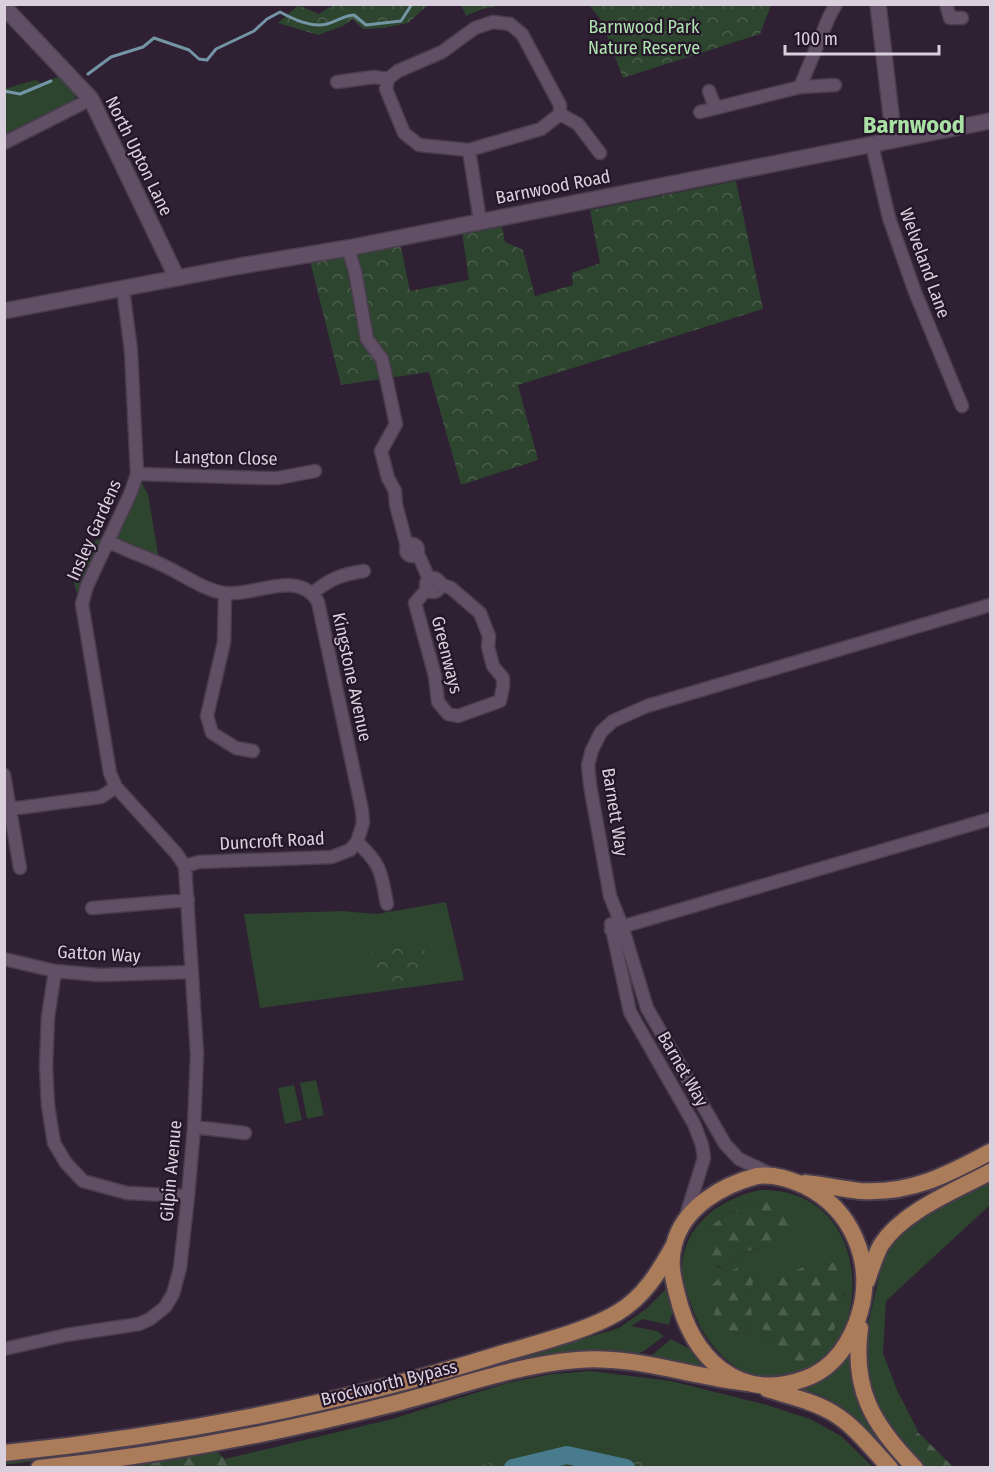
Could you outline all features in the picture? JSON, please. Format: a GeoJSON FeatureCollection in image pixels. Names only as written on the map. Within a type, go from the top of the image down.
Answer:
{"type":"FeatureCollection","features":[{"type":"Feature","properties":{"kind":"highway"},"geometry":{"type":"LineString","coordinates":[[797,1183],[860,1191],[909,1188],[937,1179],[990,1152]]}},
{"type":"Feature","properties":{"kind":"highway"},"geometry":{"type":"LineString","coordinates":[[751,1384],[771,1385],[795,1382],[809,1378],[828,1365],[852,1335],[874,1260],[892,1231],[911,1215],[990,1172]]}},
{"type":"Feature","properties":{"kind":"highway"},"geometry":{"type":"LineString","coordinates":[[890,1467],[834,1413],[751,1384],[717,1368],[697,1345],[684,1318],[673,1277],[674,1245],[683,1226],[699,1207],[725,1187],[757,1176],[775,1176],[814,1191],[830,1202],[846,1220],[856,1238],[863,1262],[863,1298],[858,1359],[863,1395],[875,1420],[915,1467]]}},
{"type":"Feature","properties":{"kind":"highway","name":"Brockworth Bypass"},"geometry":{"type":"LineString","coordinates":[[4,1453],[124,1439],[256,1417],[384,1388],[495,1356],[598,1323],[619,1312],[633,1302],[652,1282],[674,1245]]}},
{"type":"Feature","properties":{"kind":"highway","name":"Brockworth Bypass"},"geometry":{"type":"LineString","coordinates":[[39,1467],[133,1457],[247,1437],[388,1406],[525,1368],[569,1361],[601,1359],[641,1362],[719,1380],[751,1384]]}},
{"type":"Feature","properties":{"kind":"street"},"geometry":{"type":"LineString","coordinates":[[800,87],[836,4]]}},
{"type":"Feature","properties":{"kind":"street"},"geometry":{"type":"LineString","coordinates":[[878,4],[894,141]]}},
{"type":"Feature","properties":{"kind":"street"},"geometry":{"type":"LineString","coordinates":[[946,4],[950,18],[962,18]]}},
{"type":"Feature","properties":{"kind":"street","name":"North Upton Lane"},"geometry":{"type":"LineString","coordinates":[[4,7],[91,99],[177,278]]}},
{"type":"Feature","properties":{"kind":"street"},"geometry":{"type":"LineString","coordinates":[[493,22],[510,24],[522,34],[560,105],[560,114],[541,129],[468,150],[419,145],[404,133],[386,89],[388,79],[398,71],[441,52],[476,28],[493,22]]}},
{"type":"Feature","properties":{"kind":"street"},"geometry":{"type":"LineString","coordinates":[[337,82],[374,77],[388,79]]}},
{"type":"Feature","properties":{"kind":"street"},"geometry":{"type":"LineString","coordinates":[[700,112],[800,87],[835,86]]}},
{"type":"Feature","properties":{"kind":"street"},"geometry":{"type":"LineString","coordinates":[[709,91],[715,107]]}},
{"type":"Feature","properties":{"kind":"street"},"geometry":{"type":"LineString","coordinates":[[4,143],[91,99]]}},
{"type":"Feature","properties":{"kind":"street"},"geometry":{"type":"LineString","coordinates":[[560,114],[578,124],[600,153]]}},
{"type":"Feature","properties":{"kind":"street","name":"Barnwood Road"},"geometry":{"type":"LineString","coordinates":[[4,311],[348,248],[990,121]]}},
{"type":"Feature","properties":{"kind":"street","name":"Welveland Lane"},"geometry":{"type":"LineString","coordinates":[[872,145],[889,218],[915,292],[956,390],[965,401]]}},
{"type":"Feature","properties":{"kind":"street"},"geometry":{"type":"LineString","coordinates":[[468,150],[480,221]]}},
{"type":"Feature","properties":{"kind":"street"},"geometry":{"type":"LineString","coordinates":[[348,248],[355,271],[367,339],[382,360],[396,424],[381,451],[388,478],[395,491],[396,505],[412,550],[432,584]]}},
{"type":"Feature","properties":{"kind":"street","name":"Insley Gardens"},"geometry":{"type":"LineString","coordinates":[[123,288],[131,351],[136,474],[131,492],[87,586],[82,604],[110,773],[116,787],[184,866]]}},
{"type":"Feature","properties":{"kind":"street","name":"Langton Close"},"geometry":{"type":"LineString","coordinates":[[136,474],[278,478],[315,471]]}},
{"type":"Feature","properties":{"kind":"street","name":"Kingstone Avenue"},"geometry":{"type":"LineString","coordinates":[[108,541],[134,554],[158,562],[215,591],[241,593],[280,585],[296,586],[313,593],[318,602],[362,810],[363,823],[357,842]]}},
{"type":"Feature","properties":{"kind":"street"},"geometry":{"type":"LineString","coordinates":[[313,593],[339,575],[364,571]]}},
{"type":"Feature","properties":{"kind":"street","name":"Greenways"},"geometry":{"type":"LineString","coordinates":[[432,584],[451,588],[480,613],[489,636],[488,648],[493,666],[503,678],[500,701],[458,716],[448,714],[438,702],[435,676],[415,603],[432,584]]}},
{"type":"Feature","properties":{"kind":"street"},"geometry":{"type":"LineString","coordinates":[[225,593],[224,642],[207,716],[212,733],[236,748],[252,751]]}},
{"type":"Feature","properties":{"kind":"street","name":"Barnett Way"},"geometry":{"type":"LineString","coordinates":[[610,896],[588,765],[601,732],[613,721],[647,706],[990,605]]}},
{"type":"Feature","properties":{"kind":"street"},"geometry":{"type":"LineString","coordinates":[[4,775],[20,868]]}},
{"type":"Feature","properties":{"kind":"street"},"geometry":{"type":"LineString","coordinates":[[10,809],[101,797],[116,787]]}},
{"type":"Feature","properties":{"kind":"street"},"geometry":{"type":"LineString","coordinates":[[617,928],[990,819]]}},
{"type":"Feature","properties":{"kind":"street"},"geometry":{"type":"LineString","coordinates":[[357,842],[373,857],[380,868],[387,904]]}},
{"type":"Feature","properties":{"kind":"street","name":"Duncroft Road"},"geometry":{"type":"LineString","coordinates":[[184,866],[199,862],[332,857],[350,850],[357,842]]}},
{"type":"Feature","properties":{"kind":"street","name":"Gilpin Avenue"},"geometry":{"type":"LineString","coordinates":[[4,1348],[66,1335],[139,1324],[157,1314],[169,1300],[177,1284],[194,1127],[197,1054],[184,866]]}},
{"type":"Feature","properties":{"kind":"street","name":"Barnet Way"},"geometry":{"type":"LineString","coordinates":[[610,896],[630,1012],[694,1124],[702,1145],[704,1158],[690,1197],[683,1226]]}},
{"type":"Feature","properties":{"kind":"street"},"geometry":{"type":"LineString","coordinates":[[92,908],[188,900]]}},
{"type":"Feature","properties":{"kind":"street","name":"Barnet Way"},"geometry":{"type":"LineString","coordinates":[[617,928],[647,1008],[725,1144],[739,1159],[775,1176]]}},
{"type":"Feature","properties":{"kind":"street","name":"Gatton Way"},"geometry":{"type":"LineString","coordinates":[[4,959],[55,971],[99,975],[192,972]]}},
{"type":"Feature","properties":{"kind":"street"},"geometry":{"type":"LineString","coordinates":[[55,971],[48,1017],[46,1065],[48,1105],[54,1143],[66,1163],[83,1181],[127,1192],[188,1196]]}},
{"type":"Feature","properties":{"kind":"street"},"geometry":{"type":"LineString","coordinates":[[194,1127],[245,1133]]}},
{"type":"Feature","properties":{"kind":"green space"},"geometry":{"type":"Polygon","coordinates":[[[497,4],[497,6],[466,16],[461,5],[497,4]]]}},
{"type":"Feature","properties":{"kind":"green space"},"geometry":{"type":"Polygon","coordinates":[[[298,5],[319,14],[333,5],[428,5],[408,23],[363,29],[353,19],[343,26],[318,35],[278,23],[298,5]]]}},
{"type":"Feature","properties":{"kind":"green space","name":"Barnwood Park Nature Reserve"},"geometry":{"type":"Polygon","coordinates":[[[589,5],[771,5],[760,34],[623,78],[601,20],[589,5]]]}},
{"type":"Feature","properties":{"kind":"green space"},"geometry":{"type":"Polygon","coordinates":[[[65,74],[80,91],[66,109],[5,138],[4,89],[35,80],[42,83],[65,74]]]}},
{"type":"Feature","properties":{"kind":"green space"},"geometry":{"type":"Polygon","coordinates":[[[736,181],[763,309],[518,385],[538,460],[461,485],[429,372],[341,385],[310,261],[400,243],[410,291],[469,280],[462,233],[502,227],[505,242],[523,250],[535,296],[573,285],[572,273],[600,263],[590,210],[736,181]]]}},
{"type":"Feature","properties":{"kind":"green space"},"geometry":{"type":"Polygon","coordinates":[[[137,474],[148,494],[160,566],[107,540],[82,604],[74,580],[75,561],[87,546],[110,535],[137,474]]]}},
{"type":"Feature","properties":{"kind":"green space"},"geometry":{"type":"Polygon","coordinates":[[[446,902],[464,980],[260,1008],[244,914],[343,911],[376,914],[446,902]]]}},
{"type":"Feature","properties":{"kind":"green space"},"geometry":{"type":"Polygon","coordinates":[[[385,941],[417,944],[425,951],[426,970],[414,979],[385,984],[371,974],[371,954],[385,941]]]}},
{"type":"Feature","properties":{"kind":"green space"},"geometry":{"type":"Polygon","coordinates":[[[316,1080],[324,1115],[307,1119],[300,1083],[316,1080]]]}},
{"type":"Feature","properties":{"kind":"green space"},"geometry":{"type":"Polygon","coordinates":[[[294,1085],[302,1120],[285,1124],[278,1088],[294,1085]]]}},
{"type":"Feature","properties":{"kind":"green space"},"geometry":{"type":"Polygon","coordinates":[[[990,1179],[990,1205],[886,1301],[883,1353],[897,1390],[918,1431],[909,1442],[935,1467],[924,1467],[887,1428],[865,1376],[867,1329],[883,1260],[897,1236],[921,1217],[990,1179]]]}},
{"type":"Feature","properties":{"kind":"green space"},"geometry":{"type":"Polygon","coordinates":[[[760,1190],[802,1198],[831,1219],[847,1251],[852,1286],[847,1322],[830,1352],[804,1372],[768,1378],[749,1373],[732,1364],[718,1352],[704,1333],[687,1293],[682,1268],[689,1238],[707,1216],[732,1199],[760,1190]],[[774,1200],[731,1212],[710,1228],[705,1246],[717,1267],[723,1268],[747,1251],[761,1248],[774,1200]],[[818,1260],[776,1283],[766,1290],[760,1299],[758,1311],[762,1326],[772,1345],[833,1333],[844,1294],[818,1260]],[[754,1274],[715,1305],[714,1316],[722,1323],[739,1334],[748,1332],[752,1324],[750,1303],[754,1274]]]}},
{"type":"Feature","properties":{"kind":"green space"},"geometry":{"type":"Polygon","coordinates":[[[774,1200],[790,1204],[794,1216],[792,1223],[761,1248],[747,1251],[723,1268],[717,1266],[706,1252],[705,1240],[716,1221],[739,1209],[774,1200]]]}},
{"type":"Feature","properties":{"kind":"green space"},"geometry":{"type":"Polygon","coordinates":[[[822,1258],[834,1263],[842,1274],[844,1286],[839,1317],[824,1348],[814,1359],[802,1365],[789,1364],[777,1354],[762,1326],[758,1315],[758,1305],[766,1289],[774,1283],[822,1258]]]}},
{"type":"Feature","properties":{"kind":"green space"},"geometry":{"type":"Polygon","coordinates":[[[741,1266],[751,1268],[754,1274],[751,1295],[752,1325],[743,1335],[723,1328],[717,1322],[714,1316],[715,1305],[711,1286],[721,1276],[741,1266]]]}},
{"type":"Feature","properties":{"kind":"green space"},"geometry":{"type":"Polygon","coordinates":[[[669,1283],[674,1306],[669,1325],[643,1319],[631,1326],[657,1331],[664,1336],[644,1351],[633,1355],[320,1414],[186,1442],[5,1465],[5,1459],[318,1412],[408,1391],[408,1388],[495,1366],[619,1328],[646,1309],[669,1283]]]}},
{"type":"Feature","properties":{"kind":"green space"},"geometry":{"type":"Polygon","coordinates":[[[671,1339],[699,1354],[710,1368],[651,1356],[671,1339]]]}},
{"type":"Feature","properties":{"kind":"green space"},"geometry":{"type":"Polygon","coordinates":[[[851,1351],[906,1467],[898,1467],[867,1430],[844,1409],[817,1394],[801,1390],[829,1374],[851,1351]]]}},
{"type":"Feature","properties":{"kind":"green space"},"geometry":{"type":"Polygon","coordinates":[[[591,1371],[671,1381],[767,1405],[810,1419],[841,1436],[873,1467],[230,1468],[225,1459],[392,1419],[507,1383],[552,1374],[591,1371]]]}},
{"type":"Feature","properties":{"kind":"green space"},"geometry":{"type":"Polygon","coordinates":[[[918,1432],[953,1467],[935,1467],[908,1442],[918,1432]]]}},
{"type":"Feature","properties":{"kind":"green space"},"geometry":{"type":"Polygon","coordinates":[[[212,1447],[230,1467],[98,1468],[212,1447]]]}},
{"type":"Feature","properties":{"kind":"green space"},"geometry":{"type":"Polygon","coordinates":[[[563,1448],[583,1449],[664,1467],[471,1467],[563,1448]]]}},
{"type":"Feature","properties":{"kind":"waterway"},"geometry":{"type":"LineString","coordinates":[[88,74],[111,57],[143,47],[154,38],[189,50],[199,59],[207,60],[216,49],[254,31],[267,19],[280,12],[296,20],[315,25],[327,24],[354,15],[366,25],[401,21],[412,4]]}},
{"type":"Feature","properties":{"kind":"waterway"},"geometry":{"type":"LineString","coordinates":[[4,91],[20,94],[51,81]]}},
{"type":"Feature","properties":{"kind":"waterway"},"geometry":{"type":"LineString","coordinates":[[513,1468],[567,1455],[626,1468]]}},
{"type":"Feature","properties":{"kind":"district","name":"Barnwood"},"geometry":{"type":"Point","coordinates":[914,125]}}]}
